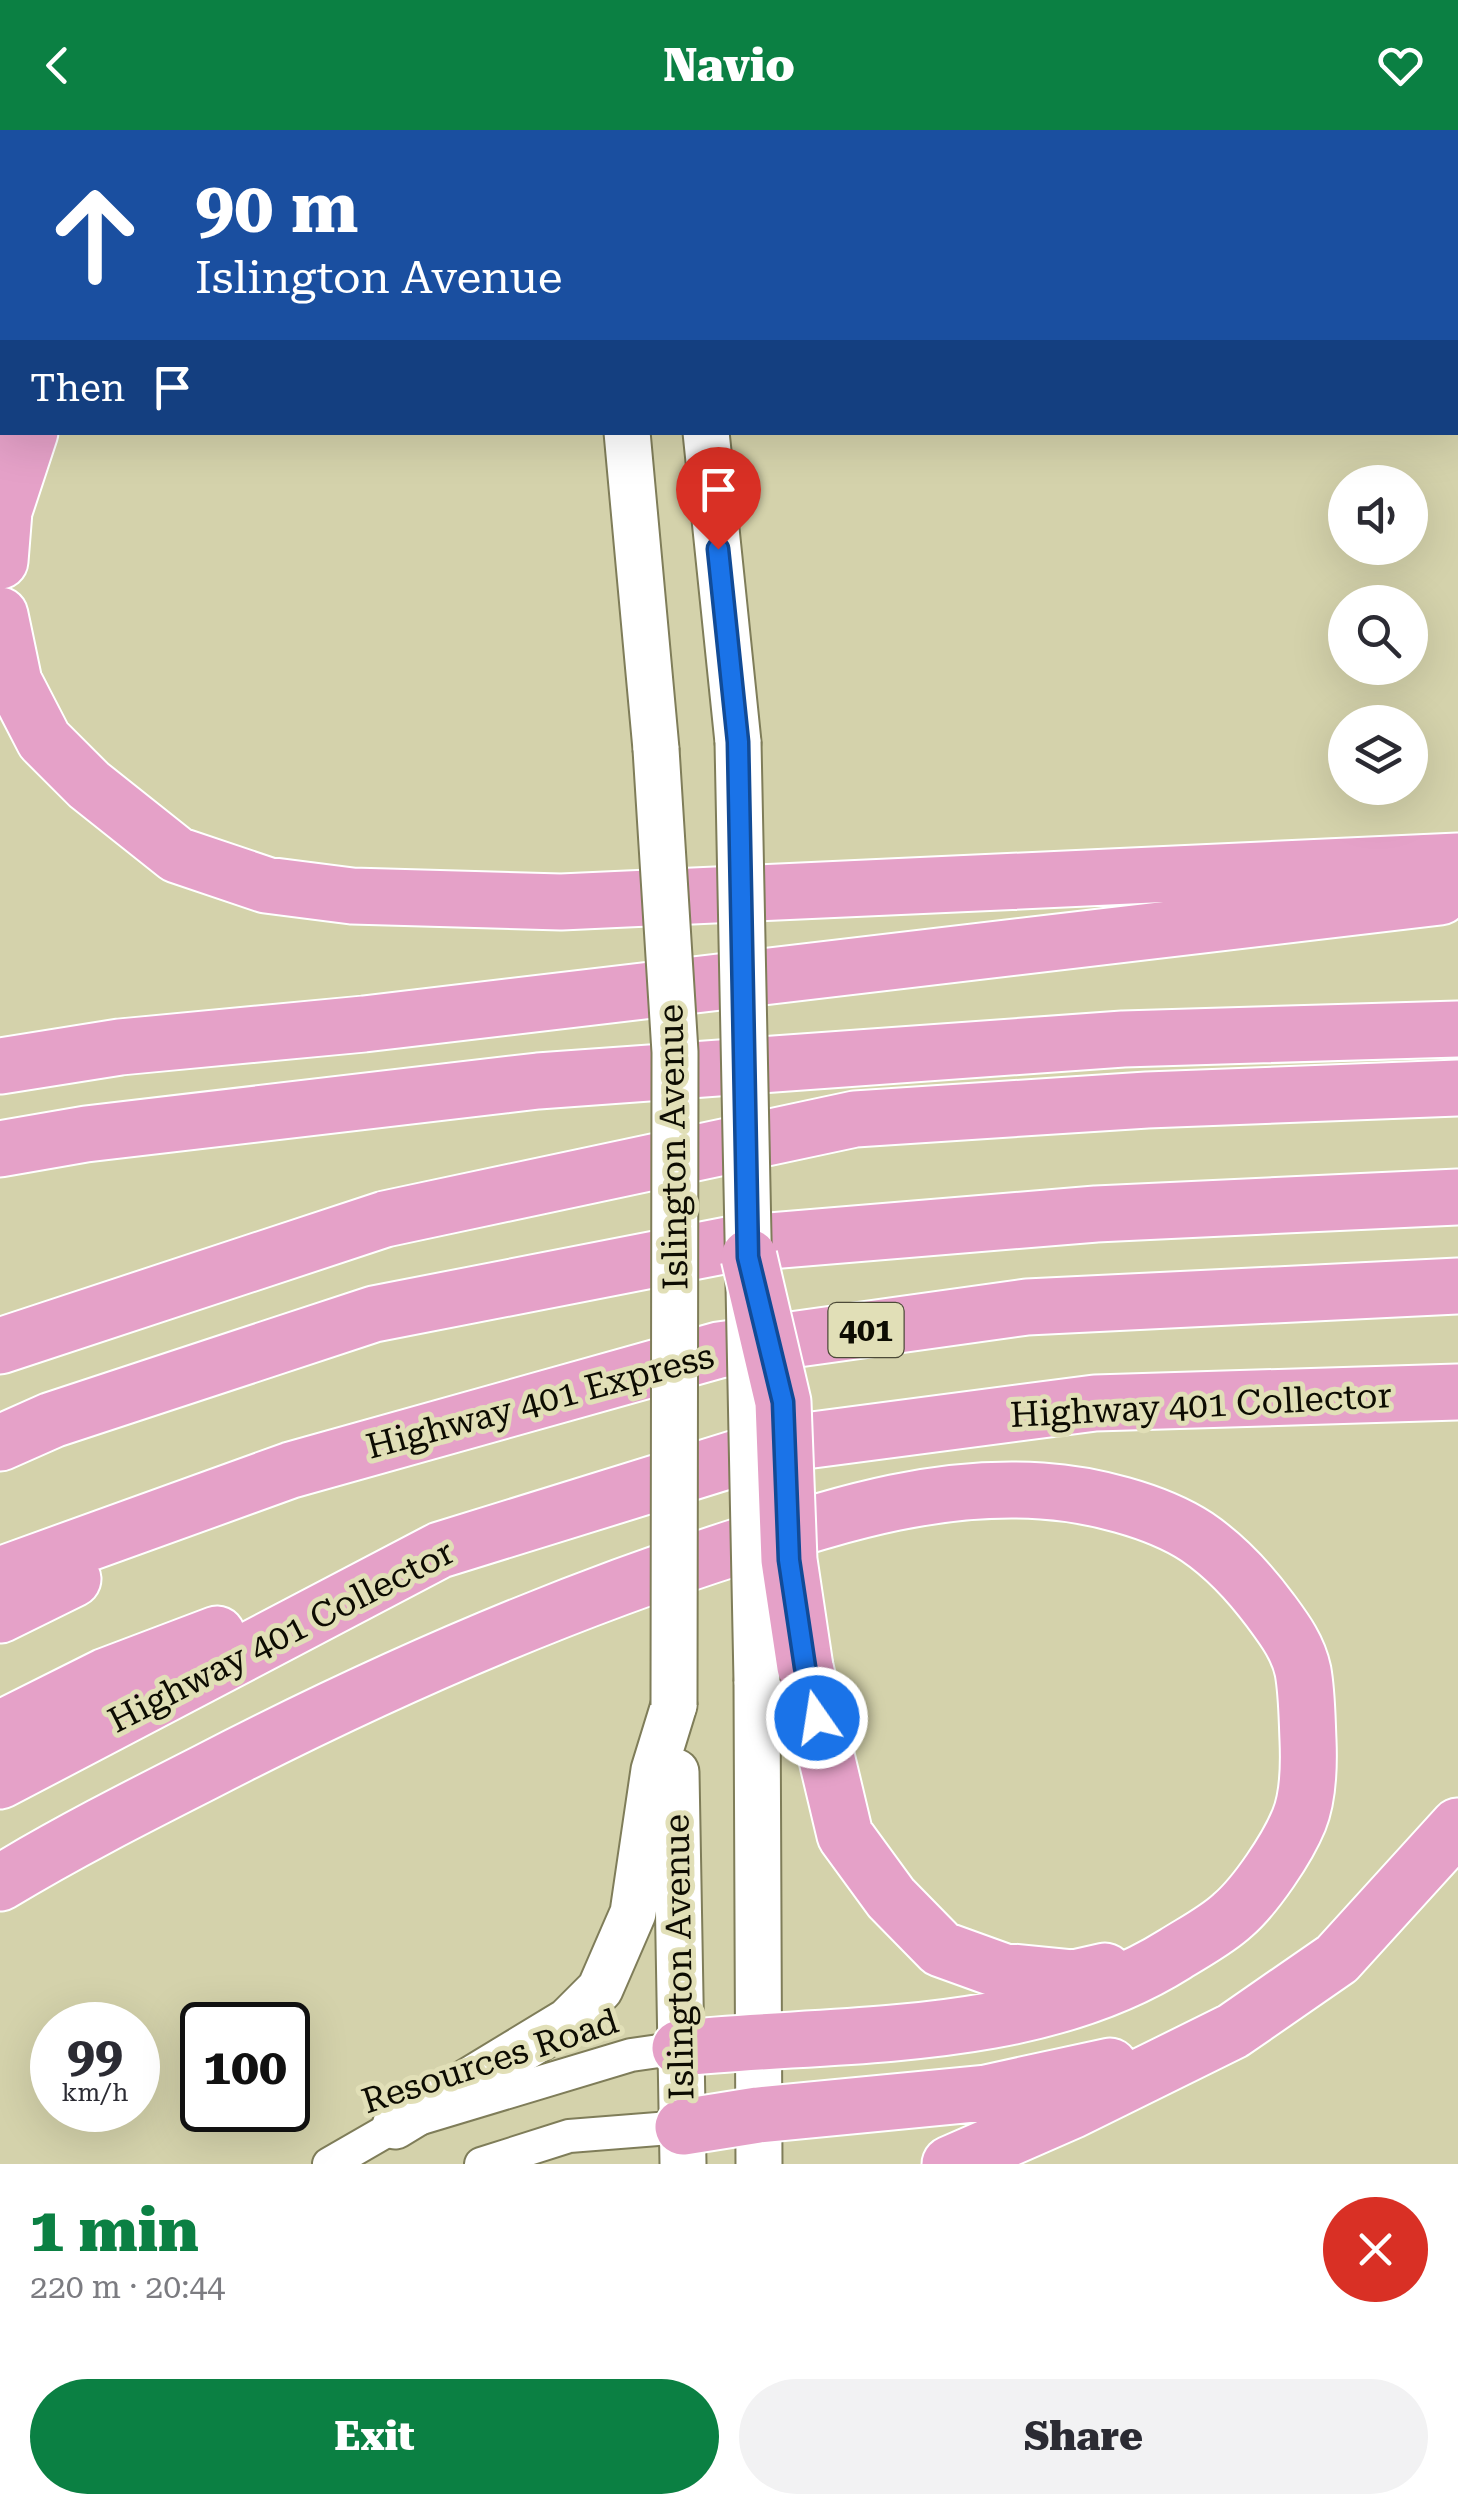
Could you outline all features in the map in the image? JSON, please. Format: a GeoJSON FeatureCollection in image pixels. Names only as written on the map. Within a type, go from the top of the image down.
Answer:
{"type":"FeatureCollection","features":[{"type":"Feature","properties":{"kind":"highway"},"geometry":{"type":"LineString","coordinates":[[0,561],[4,512],[29,435]]}},
{"type":"Feature","properties":{"kind":"highway"},"geometry":{"type":"LineString","coordinates":[[0,615],[14,682],[44,740],[89,786],[177,855],[266,885],[352,896],[561,902],[1458,862]]}},
{"type":"Feature","properties":{"kind":"highway"},"geometry":{"type":"LineString","coordinates":[[0,1066],[120,1047],[364,1024],[1458,895]]}},
{"type":"Feature","properties":{"kind":"highway"},"geometry":{"type":"LineString","coordinates":[[0,1148],[538,1081],[1123,1039],[1458,1028]]}},
{"type":"Feature","properties":{"kind":"highway"},"geometry":{"type":"LineString","coordinates":[[0,1346],[384,1219],[855,1119],[1147,1100],[1458,1088]]}},
{"type":"Feature","properties":{"kind":"highway"},"geometry":{"type":"LineString","coordinates":[[0,1444],[52,1420],[374,1314],[733,1244],[1096,1214],[1458,1198]]}},
{"type":"Feature","properties":{"kind":"highway"},"geometry":{"type":"LineString","coordinates":[[748,1257],[783,1402],[789,1560],[781,1674],[845,1835],[891,1898],[941,1949],[1002,1972],[1074,1978],[1172,1956]]}},
{"type":"Feature","properties":{"kind":"highway","name":"Highway 401 Express"},"geometry":{"type":"LineString","coordinates":[[0,1575],[290,1470],[718,1350],[1028,1307],[1458,1286]]}},
{"type":"Feature","properties":{"kind":"highway","name":"Highway 401 Collector"},"geometry":{"type":"LineString","coordinates":[[0,1782],[440,1550],[782,1444],[1095,1403],[1458,1392]]}},
{"type":"Feature","properties":{"kind":"highway"},"geometry":{"type":"LineString","coordinates":[[0,1616],[290,1470]]}},
{"type":"Feature","properties":{"kind":"highway"},"geometry":{"type":"LineString","coordinates":[[0,1883],[56,1849],[265,1741],[482,1639],[681,1565],[867,1506],[956,1492],[1045,1491],[1127,1506],[1195,1536],[1248,1582],[1290,1636],[1302,1669],[1309,1757],[1301,1816],[1274,1864],[1234,1914],[1172,1956],[1111,1989],[1029,2015],[908,2030],[680,2048]]}},
{"type":"Feature","properties":{"kind":"highway"},"geometry":{"type":"LineString","coordinates":[[0,1728],[106,1676],[440,1550]]}},
{"type":"Feature","properties":{"kind":"highway"},"geometry":{"type":"LineString","coordinates":[[950,2164],[1071,2111],[1234,2031],[1337,1958],[1458,1826]]}},
{"type":"Feature","properties":{"kind":"highway"},"geometry":{"type":"LineString","coordinates":[[683,2146],[759,2139],[986,2093],[1072,2075],[1234,2031]]}},
{"type":"Feature","properties":{"kind":"main road","name":"Islington Avenue"},"geometry":{"type":"LineString","coordinates":[[627,435],[656,749],[675,1052],[674,1705],[683,2146]]}},
{"type":"Feature","properties":{"kind":"main road","name":"Islington Avenue"},"geometry":{"type":"LineString","coordinates":[[706,435],[738,742],[748,1257]]}},
{"type":"Feature","properties":{"kind":"main road"},"geometry":{"type":"LineString","coordinates":[[759,2139],[758,2040],[781,1674]]}},
{"type":"Feature","properties":{"kind":"main road"},"geometry":{"type":"LineString","coordinates":[[395,2126],[568,2021],[600,1989],[633,1914],[654,1770],[674,1705]]}},
{"type":"Feature","properties":{"kind":"street","name":"Resources Road"},"geometry":{"type":"LineString","coordinates":[[329,2164],[395,2126],[631,2055],[680,2048]]}},
{"type":"Feature","properties":{"kind":"street"},"geometry":{"type":"LineString","coordinates":[[481,2164],[569,2136],[683,2146]]}},
{"type":"Feature","properties":{"kind":"route"},"geometry":{"type":"LineString","coordinates":[[718,549],[738,742],[748,1257],[783,1402],[789,1560],[817,1718]]}}]}
